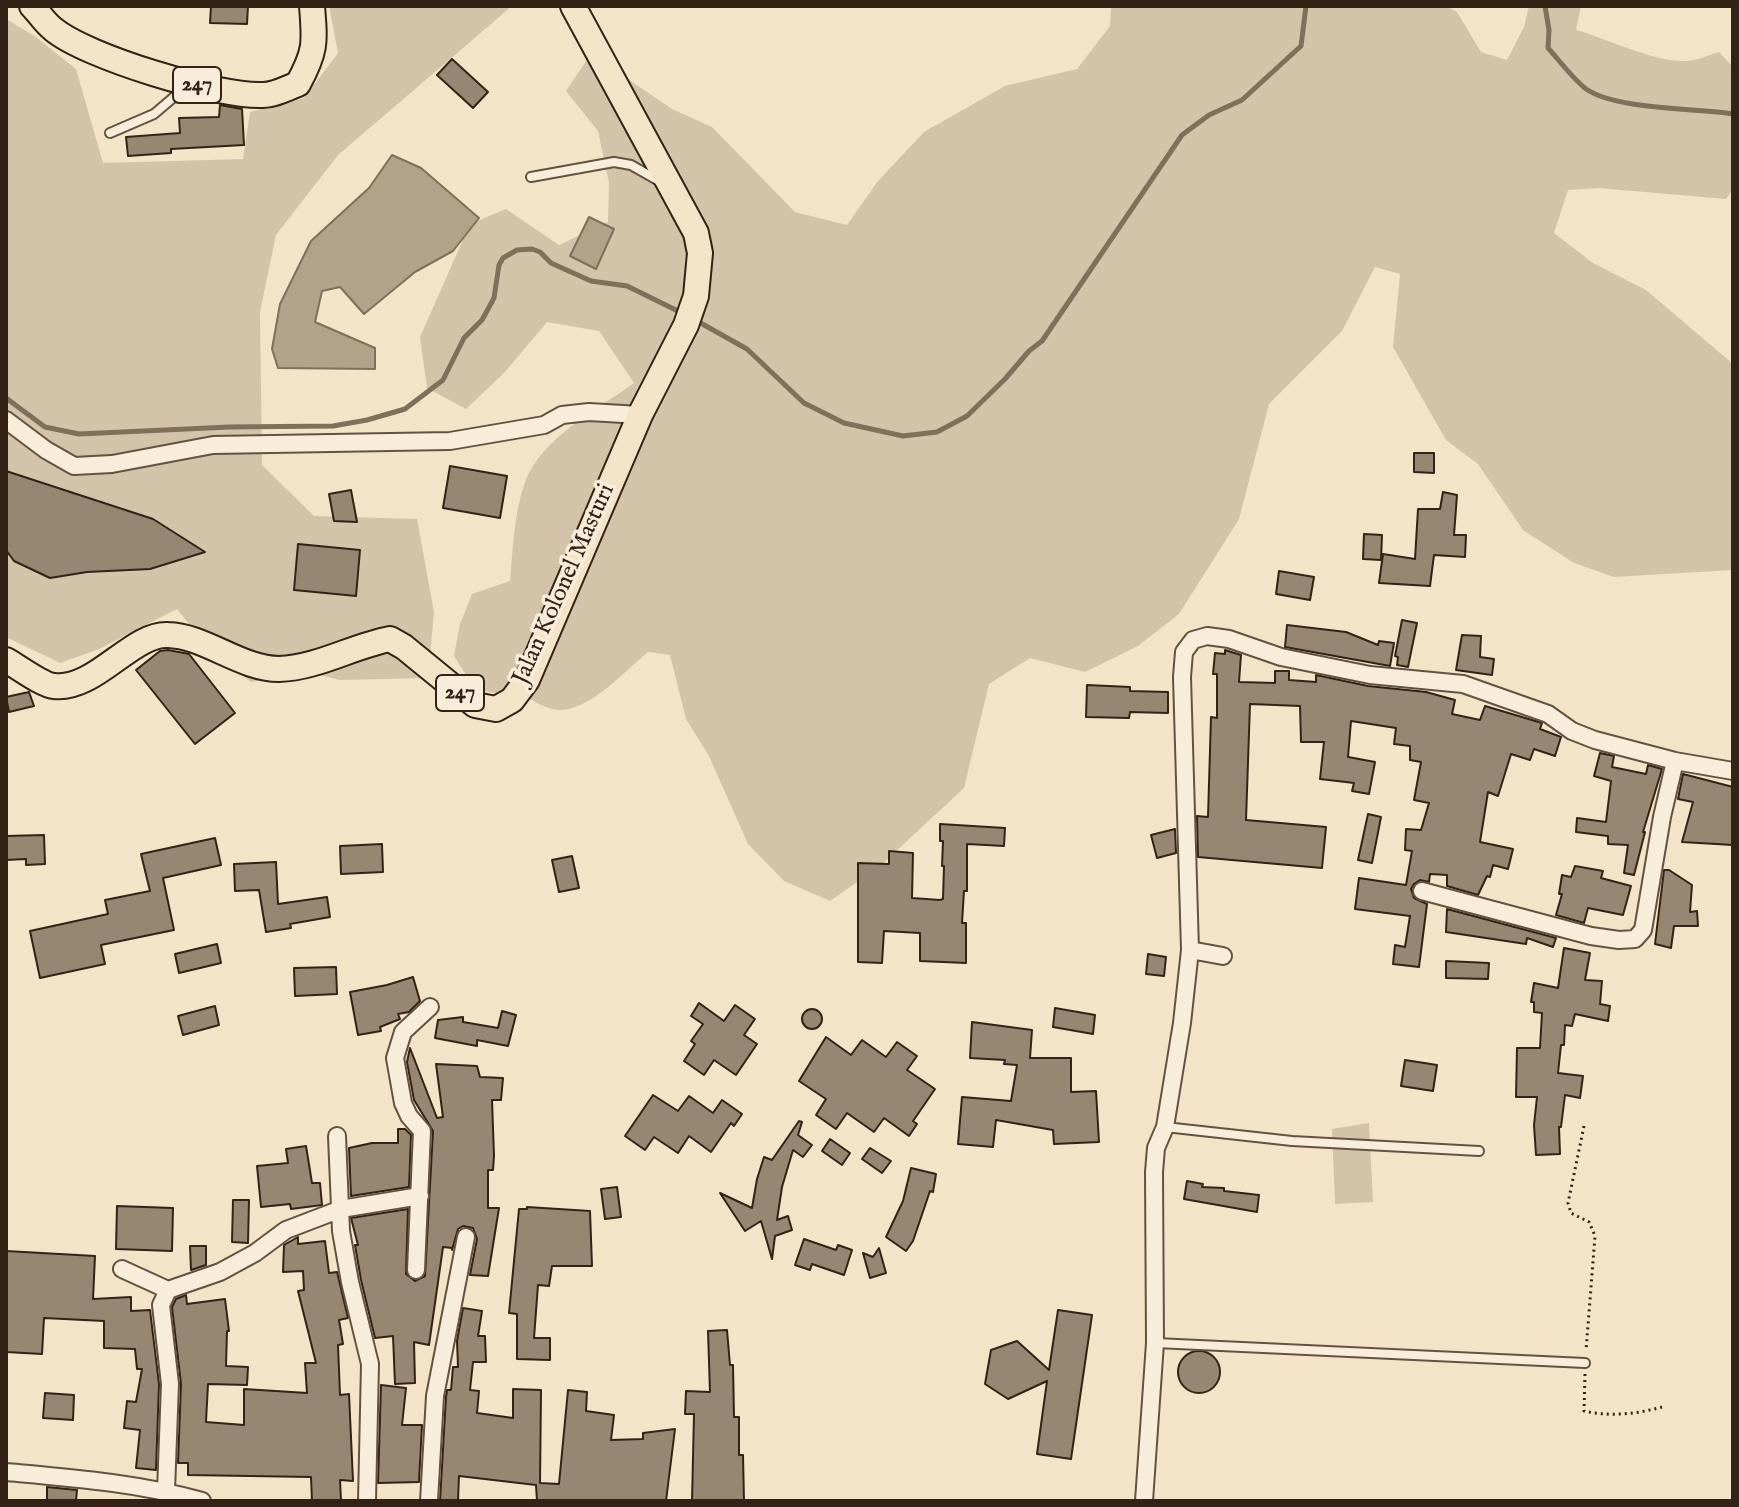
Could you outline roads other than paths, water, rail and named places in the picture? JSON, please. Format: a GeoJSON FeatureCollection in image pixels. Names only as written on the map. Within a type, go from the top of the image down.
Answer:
{"type":"FeatureCollection","features":[{"type":"Feature","properties":{"kind":"main road","name":"247"},"geometry":{"type":"LineString","coordinates":[[32,6],[53,30],[96,54],[191,83],[243,95],[267,96],[298,84],[313,57],[312,6]]}},
{"type":"Feature","properties":{"kind":"main road","name":"Jalan Kolonel Masturi"},"geometry":{"type":"LineString","coordinates":[[6,660],[52,686],[71,685],[86,679],[146,641],[166,634],[277,669],[306,665],[390,639],[475,705],[496,709],[512,700],[527,680],[640,415],[686,325],[696,296],[700,253],[696,233],[573,6]]}},
{"type":"Feature","properties":{"kind":"street"},"geometry":{"type":"LineString","coordinates":[[6,420],[46,450],[74,466],[112,464],[213,445],[450,441],[544,425],[562,415],[589,412],[640,415]]}},
{"type":"Feature","properties":{"kind":"street"},"geometry":{"type":"LineString","coordinates":[[1144,1501],[1155,1343],[1156,1148],[1165,1127],[1190,950],[1182,677],[1184,652],[1193,640],[1207,636],[1229,639],[1281,657],[1370,675],[1463,684],[1548,714],[1578,734],[1595,740],[1675,761],[1733,771]]}},
{"type":"Feature","properties":{"kind":"street"},"geometry":{"type":"LineString","coordinates":[[1422,891],[1591,936],[1635,939],[1643,930],[1675,761]]}},
{"type":"Feature","properties":{"kind":"street"},"geometry":{"type":"LineString","coordinates":[[1190,950],[1223,956]]}},
{"type":"Feature","properties":{"kind":"street"},"geometry":{"type":"LineString","coordinates":[[416,1270],[422,1131],[403,1103],[395,1058],[403,1032],[430,1007]]}},
{"type":"Feature","properties":{"kind":"street"},"geometry":{"type":"LineString","coordinates":[[337,1136],[341,1231],[370,1364],[367,1501]]}},
{"type":"Feature","properties":{"kind":"street"},"geometry":{"type":"LineString","coordinates":[[122,1269],[168,1290],[220,1272],[255,1253],[286,1230],[341,1209],[420,1196]]}},
{"type":"Feature","properties":{"kind":"street"},"geometry":{"type":"LineString","coordinates":[[429,1501],[435,1396],[466,1237]]}},
{"type":"Feature","properties":{"kind":"street"},"geometry":{"type":"LineString","coordinates":[[166,1491],[170,1384],[161,1305],[168,1290]]}},
{"type":"Feature","properties":{"kind":"street"},"geometry":{"type":"LineString","coordinates":[[6,1472],[88,1479],[166,1491],[202,1501]]}},
{"type":"Feature","properties":{"kind":"lane"},"geometry":{"type":"LineString","coordinates":[[110,133],[162,109],[191,83]]}},
{"type":"Feature","properties":{"kind":"lane"},"geometry":{"type":"LineString","coordinates":[[531,177],[614,162],[631,165],[672,188]]}},
{"type":"Feature","properties":{"kind":"lane"},"geometry":{"type":"LineString","coordinates":[[1165,1127],[1292,1141],[1479,1151]]}},
{"type":"Feature","properties":{"kind":"lane"},"geometry":{"type":"LineString","coordinates":[[1155,1343],[1585,1363]]}},
{"type":"Feature","properties":{"kind":"waterway"},"geometry":{"type":"LineString","coordinates":[[697,321],[747,349],[804,403],[844,423],[903,436],[937,432],[967,416],[1042,341],[1182,135],[1209,115],[1242,100],[1301,46],[1306,6]]}},
{"type":"Feature","properties":{"kind":"waterway"},"geometry":{"type":"LineString","coordinates":[[1545,6],[1548,48],[1586,89],[1600,96],[1636,105],[1733,114]]}},
{"type":"Feature","properties":{"kind":"waterway"},"geometry":{"type":"LineString","coordinates":[[6,398],[45,427],[79,434],[333,426],[405,409],[443,380],[464,338],[482,320],[494,298],[499,265],[503,258],[517,250],[540,252],[551,263],[591,281],[627,286],[684,314]]}}]}
